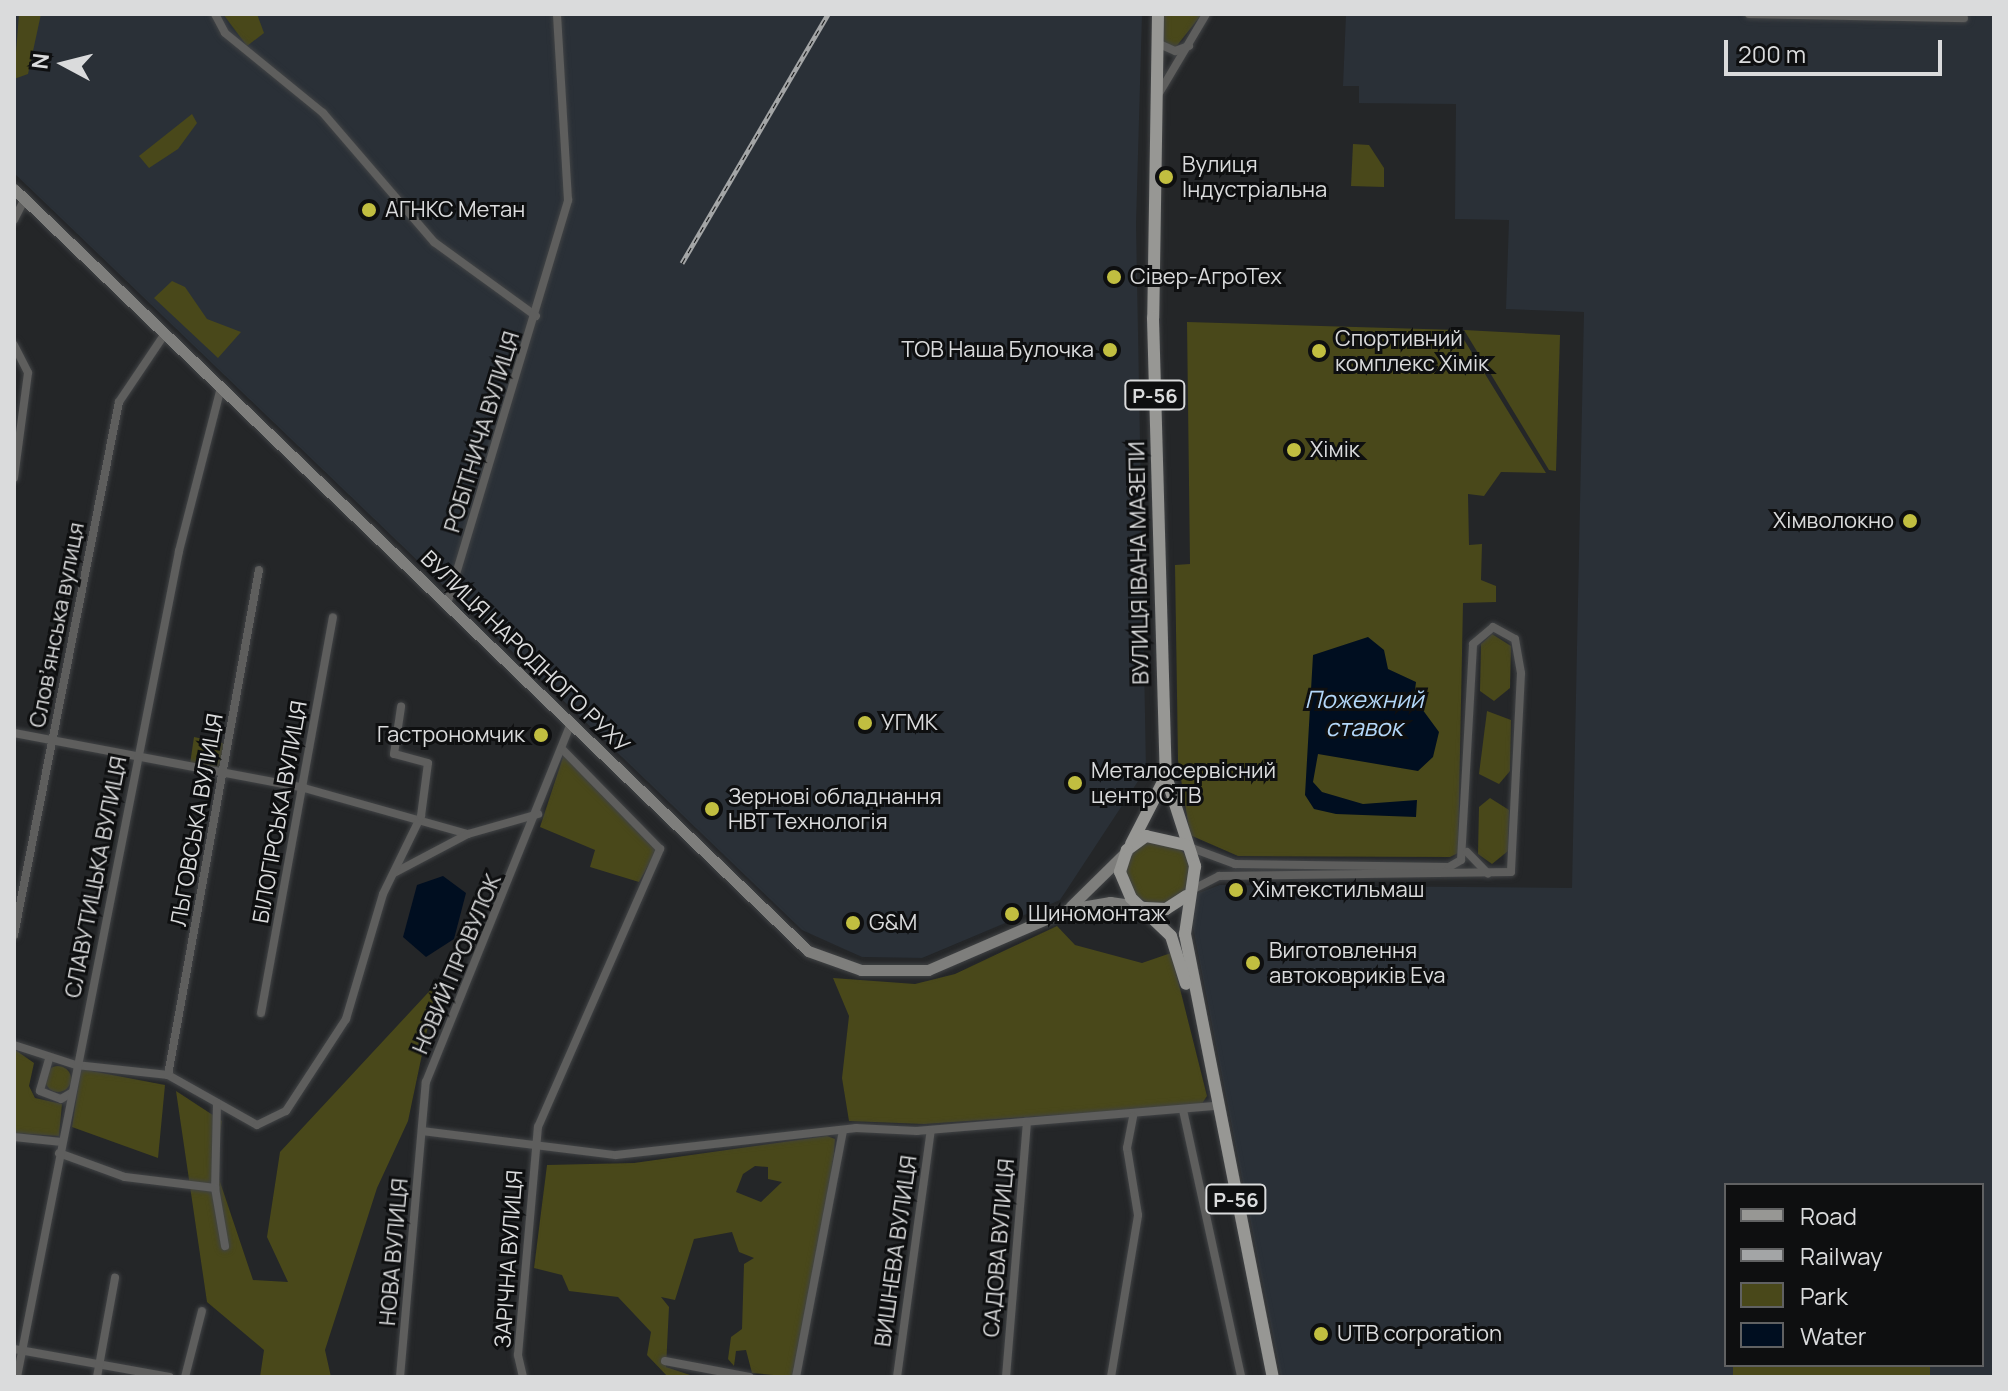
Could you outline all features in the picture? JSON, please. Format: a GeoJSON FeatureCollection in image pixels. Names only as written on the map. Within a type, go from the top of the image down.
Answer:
{"type":"FeatureCollection","features":[{"type":"Feature","properties":{"kind":"main road","name":"ВУЛИЦЯ ІВАНА МАЗЕПИ"},"geometry":{"type":"LineString","coordinates":[[1158,14],[1153,318],[1166,776],[1186,845]]}},
{"type":"Feature","properties":{"kind":"main road","name":"ВУЛИЦЯ НАРОДНОГО РУХУ"},"geometry":{"type":"LineString","coordinates":[[14,189],[793,938],[830,961],[891,974],[928,970],[1069,909],[1110,902],[1145,908]]}},
{"type":"Feature","properties":{"kind":"main road","name":"ВУЛИЦЯ ІВАНА МАЗЕПИ"},"geometry":{"type":"LineString","coordinates":[[1127,850],[1166,776]]}},
{"type":"Feature","properties":{"kind":"main road"},"geometry":{"type":"LineString","coordinates":[[1127,850],[1151,834],[1186,845]]}},
{"type":"Feature","properties":{"kind":"main road","name":"Р-56"},"geometry":{"type":"LineString","coordinates":[[1186,845],[1195,866],[1185,934],[1199,1021],[1273,1377]]}},
{"type":"Feature","properties":{"kind":"main road","name":"ВУЛИЦЯ НАРОДНОГО РУХУ"},"geometry":{"type":"LineString","coordinates":[[1069,909],[1127,850]]}},
{"type":"Feature","properties":{"kind":"main road","name":"Р-56"},"geometry":{"type":"LineString","coordinates":[[1127,850],[1123,887],[1171,936],[1199,1021]]}},
{"type":"Feature","properties":{"kind":"main road"},"geometry":{"type":"LineString","coordinates":[[1145,908],[1174,906],[1191,891]]}},
{"type":"Feature","properties":{"kind":"street","name":"РОБІТНИЧА ВУЛИЦЯ"},"geometry":{"type":"LineString","coordinates":[[215,14],[225,33],[323,113],[434,242],[536,316]]}},
{"type":"Feature","properties":{"kind":"street","name":"РОБІТНИЧА ВУЛИЦЯ"},"geometry":{"type":"LineString","coordinates":[[447,604],[536,316],[568,200],[557,14]]}},
{"type":"Feature","properties":{"kind":"street"},"geometry":{"type":"LineString","coordinates":[[1749,14],[1964,18]]}},
{"type":"Feature","properties":{"kind":"street"},"geometry":{"type":"LineString","coordinates":[[1156,99],[1207,16]]}},
{"type":"Feature","properties":{"kind":"street"},"geometry":{"type":"LineString","coordinates":[[1157,43],[1175,51],[1190,45]]}},
{"type":"Feature","properties":{"kind":"street"},"geometry":{"type":"LineString","coordinates":[[14,220],[24,200]]}},
{"type":"Feature","properties":{"kind":"street","name":"Словʼянська вулиця"},"geometry":{"type":"LineString","coordinates":[[14,935],[119,402],[164,335]]}},
{"type":"Feature","properties":{"kind":"street"},"geometry":{"type":"LineString","coordinates":[[14,345],[28,373],[14,478]]}},
{"type":"Feature","properties":{"kind":"street","name":"СЛАВУТИЦЬКА ВУЛИЦЯ"},"geometry":{"type":"LineString","coordinates":[[17,1377],[17,1349],[62,1142],[138,759],[221,387]]}},
{"type":"Feature","properties":{"kind":"street","name":"ЛЬГОВСЬКА ВУЛИЦЯ"},"geometry":{"type":"LineString","coordinates":[[168,1075],[259,570]]}},
{"type":"Feature","properties":{"kind":"street","name":"БІЛОГІРСЬКА ВУЛИЦЯ"},"geometry":{"type":"LineString","coordinates":[[261,1013],[333,618]]}},
{"type":"Feature","properties":{"kind":"street"},"geometry":{"type":"LineString","coordinates":[[1191,891],[1219,876],[1490,875],[1511,872],[1517,854],[1522,659],[1515,639],[1501,628],[1486,629],[1473,644],[1467,852],[1490,875]]}},
{"type":"Feature","properties":{"kind":"street"},"geometry":{"type":"LineString","coordinates":[[14,1045],[49,1059],[76,1065],[168,1075],[257,1125],[286,1111],[346,1019],[393,873],[421,816],[428,763],[394,754],[401,707]]}},
{"type":"Feature","properties":{"kind":"street","name":"НОВИЙ ПРОВУЛОК"},"geometry":{"type":"LineString","coordinates":[[422,1131],[426,1082],[538,814],[571,723]]}},
{"type":"Feature","properties":{"kind":"street"},"geometry":{"type":"LineString","coordinates":[[14,733],[224,777],[304,788],[421,816],[468,834]]}},
{"type":"Feature","properties":{"kind":"street","name":"ЗАРІЧНА ВУЛИЦЯ"},"geometry":{"type":"LineString","coordinates":[[523,1377],[518,1355],[535,1144],[638,891],[656,862],[657,841],[562,749]]}},
{"type":"Feature","properties":{"kind":"street"},"geometry":{"type":"LineString","coordinates":[[393,873],[468,834],[538,814]]}},
{"type":"Feature","properties":{"kind":"street"},"geometry":{"type":"LineString","coordinates":[[1186,845],[1235,864],[1449,867],[1467,852]]}},
{"type":"Feature","properties":{"kind":"street"},"geometry":{"type":"LineString","coordinates":[[49,1059],[40,1091],[61,1099],[71,1093]]}},
{"type":"Feature","properties":{"kind":"street"},"geometry":{"type":"LineString","coordinates":[[217,1103],[215,1188],[225,1246]]}},
{"type":"Feature","properties":{"kind":"street"},"geometry":{"type":"LineString","coordinates":[[422,1131],[616,1155],[843,1130],[931,1130],[1133,1117],[1216,1106]]}},
{"type":"Feature","properties":{"kind":"street"},"geometry":{"type":"LineString","coordinates":[[1183,1110],[1241,1377]]}},
{"type":"Feature","properties":{"kind":"street"},"geometry":{"type":"LineString","coordinates":[[1111,1377],[1138,1215],[1127,1148],[1133,1117]]}},
{"type":"Feature","properties":{"kind":"street","name":"САДОВА ВУЛИЦЯ"},"geometry":{"type":"LineString","coordinates":[[1006,1377],[1027,1122]]}},
{"type":"Feature","properties":{"kind":"street"},"geometry":{"type":"LineString","coordinates":[[796,1377],[843,1130]]}},
{"type":"Feature","properties":{"kind":"street","name":"ВИШНЕВА ВУЛИЦЯ"},"geometry":{"type":"LineString","coordinates":[[897,1377],[931,1130]]}},
{"type":"Feature","properties":{"kind":"street","name":"НОВА ВУЛИЦЯ"},"geometry":{"type":"LineString","coordinates":[[400,1377],[422,1131]]}},
{"type":"Feature","properties":{"kind":"street"},"geometry":{"type":"LineString","coordinates":[[14,1137],[62,1142]]}},
{"type":"Feature","properties":{"kind":"street"},"geometry":{"type":"LineString","coordinates":[[59,1153],[125,1177],[215,1188]]}},
{"type":"Feature","properties":{"kind":"street"},"geometry":{"type":"LineString","coordinates":[[97,1377],[115,1278]]}},
{"type":"Feature","properties":{"kind":"street"},"geometry":{"type":"LineString","coordinates":[[185,1377],[202,1311]]}},
{"type":"Feature","properties":{"kind":"street"},"geometry":{"type":"LineString","coordinates":[[17,1349],[170,1377]]}},
{"type":"Feature","properties":{"kind":"street"},"geometry":{"type":"LineString","coordinates":[[665,1361],[750,1377]]}},
{"type":"Feature","properties":{"kind":"shaded area"},"geometry":{"type":"Polygon","coordinates":[[[14,14],[1142,14],[1136,224],[1146,769],[1060,900],[922,958],[862,957],[802,930],[14,173],[14,14]]]}},
{"type":"Feature","properties":{"kind":"shaded area"},"geometry":{"type":"Polygon","coordinates":[[[1346,14],[1994,14],[1994,1377],[1281,1377],[1190,912],[1196,894],[1220,885],[1572,888],[1584,312],[1506,309],[1509,220],[1455,219],[1456,104],[1359,103],[1359,86],[1343,86],[1346,14]]]}},
{"type":"Feature","properties":{"kind":"green space"},"geometry":{"type":"Polygon","coordinates":[[[19,14],[41,14],[28,74],[14,79],[19,14]]]}},
{"type":"Feature","properties":{"kind":"green space"},"geometry":{"type":"Polygon","coordinates":[[[223,14],[257,14],[264,33],[247,46],[223,14]]]}},
{"type":"Feature","properties":{"kind":"green space"},"geometry":{"type":"Polygon","coordinates":[[[1164,14],[1202,14],[1175,48],[1164,42],[1164,14]]]}},
{"type":"Feature","properties":{"kind":"green space"},"geometry":{"type":"Polygon","coordinates":[[[192,114],[197,123],[178,149],[149,168],[139,156],[192,114]]]}},
{"type":"Feature","properties":{"kind":"green space"},"geometry":{"type":"Polygon","coordinates":[[[1353,144],[1369,145],[1384,168],[1384,187],[1351,186],[1353,144]]]}},
{"type":"Feature","properties":{"kind":"green space"},"geometry":{"type":"Polygon","coordinates":[[[172,281],[185,287],[207,319],[241,332],[218,358],[154,298],[172,281]]]}},
{"type":"Feature","properties":{"kind":"green space"},"geometry":{"type":"Polygon","coordinates":[[[1187,322],[1458,330],[1546,473],[1501,472],[1484,496],[1468,494],[1469,545],[1482,544],[1481,580],[1496,586],[1496,602],[1463,603],[1458,853],[1450,857],[1238,856],[1190,835],[1178,760],[1175,565],[1190,564],[1187,322]]]}},
{"type":"Feature","properties":{"kind":"green space"},"geometry":{"type":"Polygon","coordinates":[[[1464,330],[1560,335],[1556,471],[1549,470],[1464,330]]]}},
{"type":"Feature","properties":{"kind":"green space"},"geometry":{"type":"Polygon","coordinates":[[[1492,634],[1511,646],[1510,688],[1494,701],[1480,691],[1481,644],[1492,634]]]}},
{"type":"Feature","properties":{"kind":"green space"},"geometry":{"type":"Polygon","coordinates":[[[1487,711],[1511,720],[1510,771],[1499,784],[1479,774],[1487,711]]]}},
{"type":"Feature","properties":{"kind":"green space"},"geometry":{"type":"Polygon","coordinates":[[[194,737],[227,744],[221,767],[190,764],[194,737]]]}},
{"type":"Feature","properties":{"kind":"green space"},"geometry":{"type":"Polygon","coordinates":[[[564,754],[657,850],[639,882],[590,867],[595,850],[540,827],[564,754]]]}},
{"type":"Feature","properties":{"kind":"green space"},"geometry":{"type":"Polygon","coordinates":[[[1490,798],[1509,810],[1508,851],[1492,864],[1478,854],[1479,807],[1490,798]]]}},
{"type":"Feature","properties":{"kind":"green space"},"geometry":{"type":"Polygon","coordinates":[[[1152,840],[1164,840],[1181,849],[1188,860],[1188,884],[1181,895],[1164,904],[1152,904],[1140,899],[1131,890],[1126,878],[1126,866],[1131,854],[1140,845],[1152,840]]]}},
{"type":"Feature","properties":{"kind":"green space"},"geometry":{"type":"Polygon","coordinates":[[[1057,926],[1075,945],[1142,963],[1171,953],[1207,1096],[1201,1105],[924,1124],[849,1121],[842,1078],[849,1016],[833,978],[915,984],[955,974],[1057,926]]]}},
{"type":"Feature","properties":{"kind":"green space"},"geometry":{"type":"Polygon","coordinates":[[[437,983],[408,1121],[377,1188],[325,1350],[331,1377],[260,1377],[264,1350],[207,1302],[176,1091],[222,1121],[215,1167],[253,1280],[288,1282],[267,1237],[280,1152],[437,983]]]}},
{"type":"Feature","properties":{"kind":"green space"},"geometry":{"type":"Polygon","coordinates":[[[14,1049],[34,1063],[29,1086],[35,1098],[62,1104],[59,1136],[14,1133],[14,1049]]]}},
{"type":"Feature","properties":{"kind":"green space"},"geometry":{"type":"Polygon","coordinates":[[[58,1066],[67,1070],[71,1079],[67,1088],[58,1092],[49,1088],[45,1079],[49,1070],[58,1066]]]}},
{"type":"Feature","properties":{"kind":"green space"},"geometry":{"type":"Polygon","coordinates":[[[81,1069],[165,1085],[158,1158],[72,1127],[81,1069]]]}},
{"type":"Feature","properties":{"kind":"green space"},"geometry":{"type":"Polygon","coordinates":[[[827,1136],[835,1139],[796,1377],[752,1373],[746,1350],[736,1351],[734,1366],[728,1359],[731,1337],[742,1329],[744,1264],[754,1258],[739,1252],[732,1232],[694,1239],[675,1300],[661,1297],[669,1307],[666,1367],[696,1377],[668,1377],[647,1355],[651,1332],[618,1297],[569,1291],[562,1275],[534,1268],[547,1165],[634,1163],[827,1136]],[[755,1166],[743,1174],[736,1192],[761,1202],[782,1182],[768,1179],[768,1167],[755,1166]]]}},
{"type":"Feature","properties":{"kind":"green space"},"geometry":{"type":"Polygon","coordinates":[[[1733,1367],[1930,1367],[1930,1377],[1733,1377],[1733,1367]]]}},
{"type":"Feature","properties":{"kind":"water","name":"Пожежний ставок"},"geometry":{"type":"Polygon","coordinates":[[[1368,637],[1384,650],[1388,669],[1416,682],[1414,698],[1439,732],[1433,757],[1418,771],[1318,754],[1313,782],[1322,792],[1363,804],[1417,800],[1416,817],[1336,814],[1314,809],[1305,795],[1313,655],[1368,637]]]}},
{"type":"Feature","properties":{"kind":"water"},"geometry":{"type":"Polygon","coordinates":[[[443,876],[466,893],[454,939],[426,957],[403,937],[417,885],[443,876]]]}},
{"type":"Feature","properties":{"kind":"railway"},"geometry":{"type":"LineString","coordinates":[[682,263],[828,14]]}},
{"type":"Feature","properties":{"kind":"place","name":"Вулиця Індустріальна"},"geometry":{"type":"Point","coordinates":[1166,177]}},
{"type":"Feature","properties":{"kind":"place","name":"АГНКС Метан"},"geometry":{"type":"Point","coordinates":[369,210]}},
{"type":"Feature","properties":{"kind":"place","name":"Сівер-АгроТех"},"geometry":{"type":"Point","coordinates":[1114,277]}},
{"type":"Feature","properties":{"kind":"place","name":"ТОВ Наша Булочка"},"geometry":{"type":"Point","coordinates":[1110,350]}},
{"type":"Feature","properties":{"kind":"place","name":"Спортивний комплекс Хімік"},"geometry":{"type":"Point","coordinates":[1319,351]}},
{"type":"Feature","properties":{"kind":"place","name":"Хімік"},"geometry":{"type":"Point","coordinates":[1294,450]}},
{"type":"Feature","properties":{"kind":"place","name":"Хімволокно"},"geometry":{"type":"Point","coordinates":[1910,521]}},
{"type":"Feature","properties":{"kind":"place","name":"УГМК"},"geometry":{"type":"Point","coordinates":[865,723]}},
{"type":"Feature","properties":{"kind":"place","name":"Гастрономчик"},"geometry":{"type":"Point","coordinates":[541,735]}},
{"type":"Feature","properties":{"kind":"place","name":"Металосервісний центр СТВ"},"geometry":{"type":"Point","coordinates":[1075,783]}},
{"type":"Feature","properties":{"kind":"place","name":"Зернові обладнання НВТ Технологія"},"geometry":{"type":"Point","coordinates":[712,809]}},
{"type":"Feature","properties":{"kind":"place","name":"Хімтекстильмаш"},"geometry":{"type":"Point","coordinates":[1236,890]}},
{"type":"Feature","properties":{"kind":"place","name":"Шиномонтаж"},"geometry":{"type":"Point","coordinates":[1012,914]}},
{"type":"Feature","properties":{"kind":"place","name":"G&M"},"geometry":{"type":"Point","coordinates":[853,923]}},
{"type":"Feature","properties":{"kind":"place","name":"Виготовлення автоковриків Eva"},"geometry":{"type":"Point","coordinates":[1253,963]}},
{"type":"Feature","properties":{"kind":"place","name":"UTB corporation"},"geometry":{"type":"Point","coordinates":[1321,1334]}}]}
